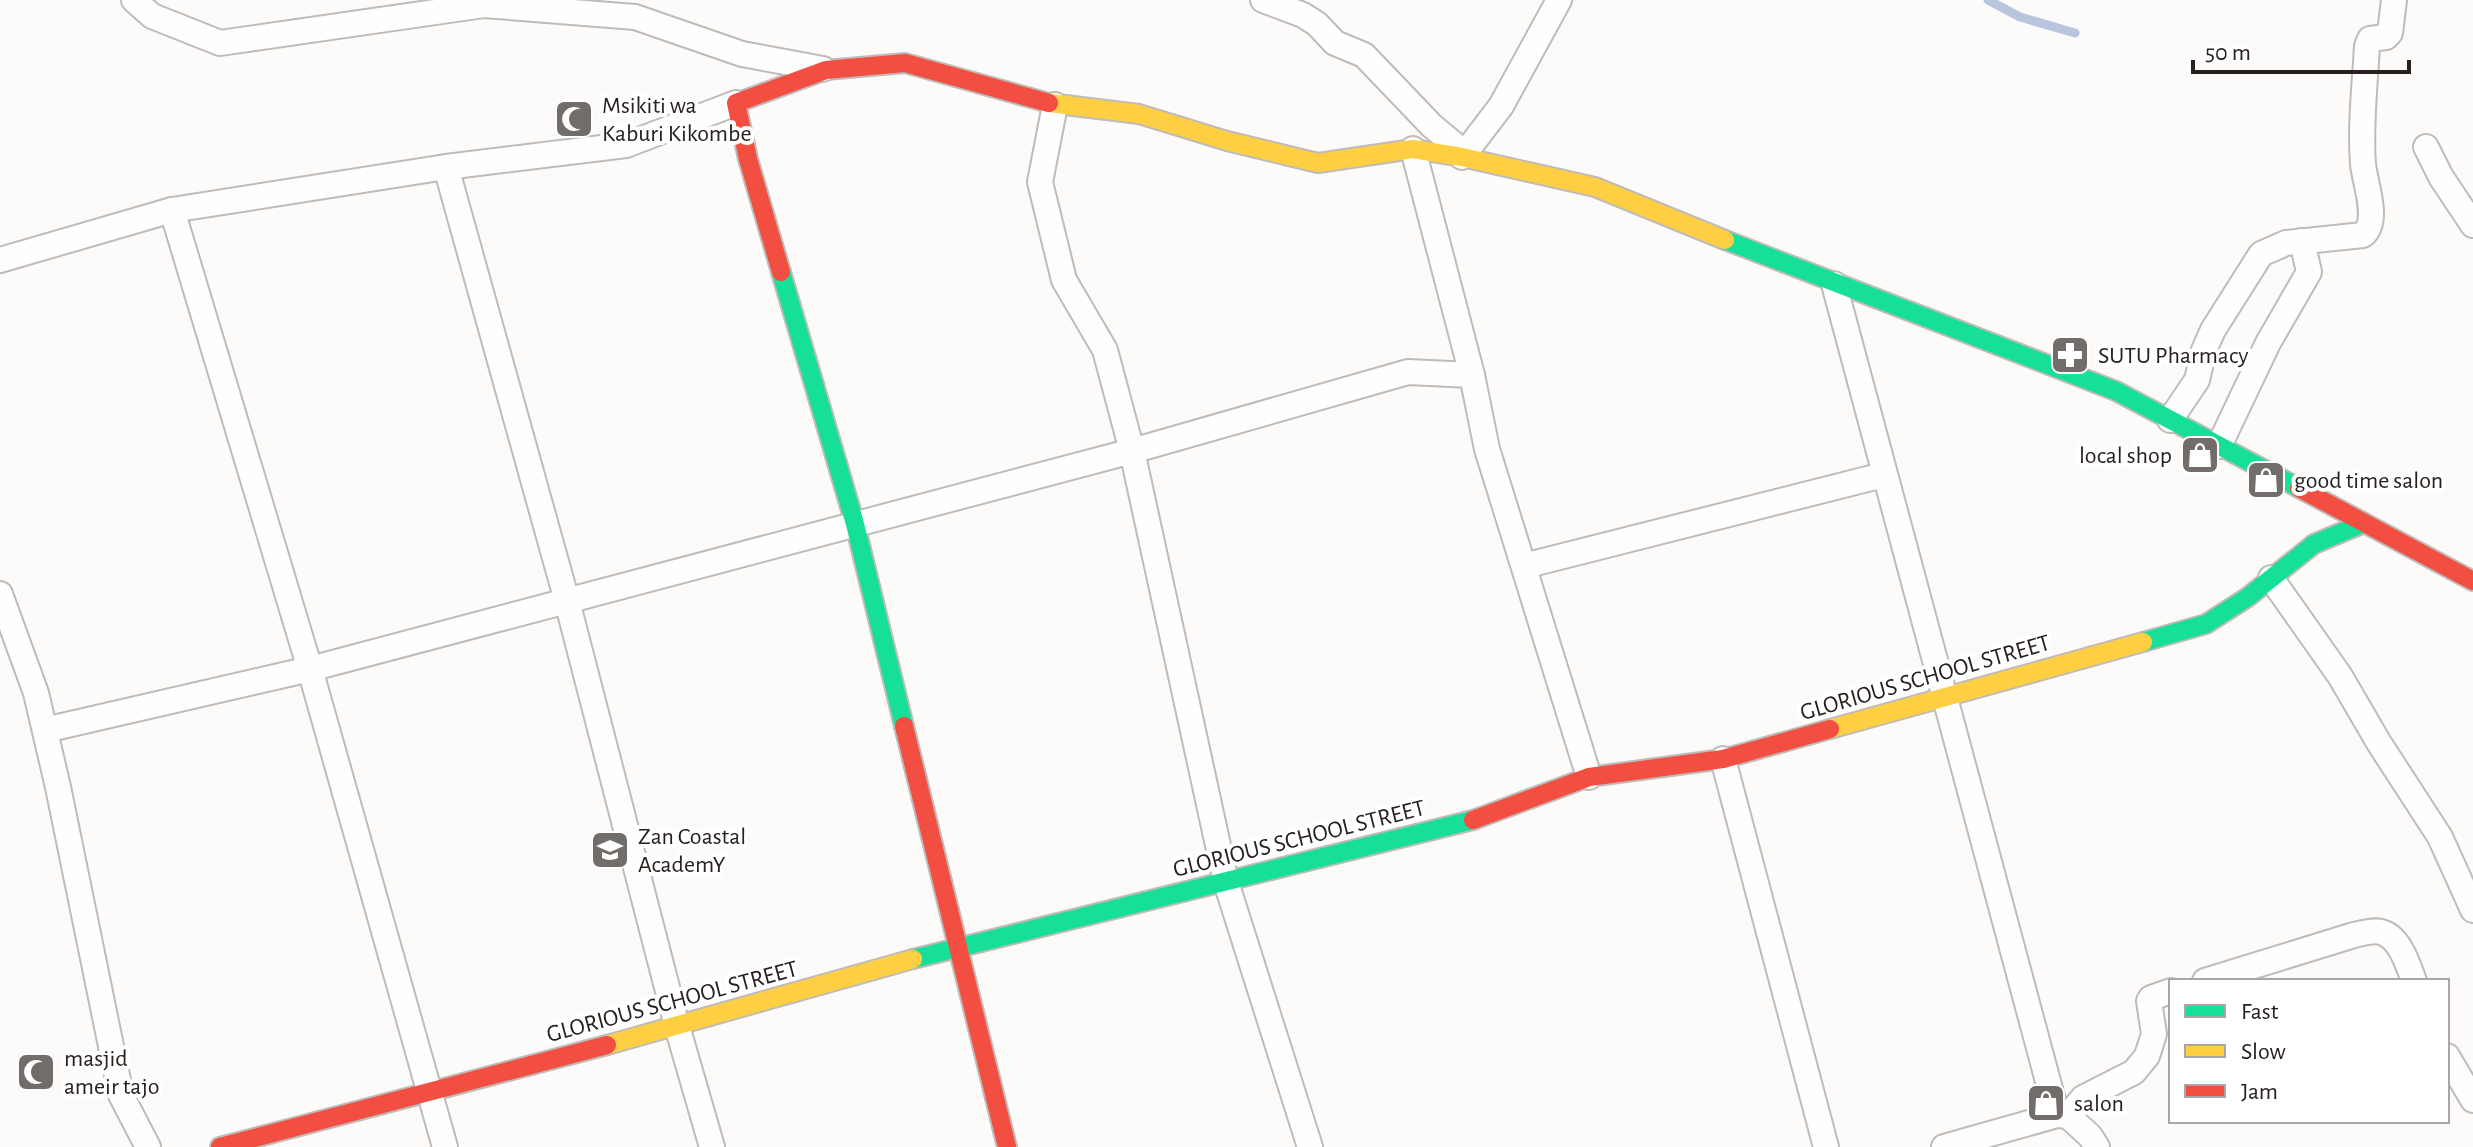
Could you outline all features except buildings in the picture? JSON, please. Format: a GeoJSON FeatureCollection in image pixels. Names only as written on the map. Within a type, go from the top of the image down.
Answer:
{"type":"FeatureCollection","features":[{"type":"Feature","properties":{"kind":"street"},"geometry":{"type":"LineString","coordinates":[[134,0],[152,16],[220,43],[484,5],[635,17],[742,54],[826,70]]}},
{"type":"Feature","properties":{"kind":"street"},"geometry":{"type":"LineString","coordinates":[[1263,0],[1303,15],[1317,24],[1335,43],[1364,55],[1432,126],[1455,145],[1462,157]]}},
{"type":"Feature","properties":{"kind":"street"},"geometry":{"type":"LineString","coordinates":[[1462,157],[1501,106],[1559,0]]}},
{"type":"Feature","properties":{"kind":"street"},"geometry":{"type":"LineString","coordinates":[[2170,420],[2197,380],[2204,350],[2213,330],[2261,254],[2286,243],[2363,235],[2369,230],[2371,221],[2363,163],[2367,46],[2370,39],[2386,37],[2390,33],[2394,0]]}},
{"type":"Feature","properties":{"kind":"street"},"geometry":{"type":"LineString","coordinates":[[0,260],[172,210],[446,167],[626,145],[826,70],[905,63],[1055,105],[1139,114],[1227,141],[1318,163],[1413,149],[1595,187],[1834,284],[2116,391],[2473,581]]}},
{"type":"Feature","properties":{"kind":"street"},"geometry":{"type":"LineString","coordinates":[[736,103],[748,159],[855,524],[1007,1147]]}},
{"type":"Feature","properties":{"kind":"street"},"geometry":{"type":"LineString","coordinates":[[1055,105],[1040,182],[1064,280],[1105,350],[1132,451],[1226,882],[1310,1147]]}},
{"type":"Feature","properties":{"kind":"street"},"geometry":{"type":"LineString","coordinates":[[2426,147],[2441,177],[2473,225]]}},
{"type":"Feature","properties":{"kind":"street"},"geometry":{"type":"LineString","coordinates":[[1413,149],[1472,375],[1487,449],[1589,777]]}},
{"type":"Feature","properties":{"kind":"street"},"geometry":{"type":"LineString","coordinates":[[446,167],[567,601],[677,1026],[712,1147]]}},
{"type":"Feature","properties":{"kind":"street"},"geometry":{"type":"LineString","coordinates":[[172,210],[310,669],[445,1147]]}},
{"type":"Feature","properties":{"kind":"street"},"geometry":{"type":"LineString","coordinates":[[2219,446],[2268,343],[2309,272],[2302,241]]}},
{"type":"Feature","properties":{"kind":"street"},"geometry":{"type":"LineString","coordinates":[[1834,284],[1942,697],[2062,1116],[2090,1136],[2097,1147]]}},
{"type":"Feature","properties":{"kind":"street"},"geometry":{"type":"LineString","coordinates":[[45,730],[310,669],[1132,451],[1408,372],[1472,375]]}},
{"type":"Feature","properties":{"kind":"street"},"geometry":{"type":"LineString","coordinates":[[1524,566],[1883,475]]}},
{"type":"Feature","properties":{"kind":"street","name":"GLORIOUS SCHOOL STREET"},"geometry":{"type":"LineString","coordinates":[[220,1147],[677,1026],[957,947],[1476,819],[1589,777],[1723,759],[2206,624],[2314,544],[2364,523]]}},
{"type":"Feature","properties":{"kind":"street"},"geometry":{"type":"LineString","coordinates":[[2271,578],[2340,676],[2440,837],[2473,910]]}},
{"type":"Feature","properties":{"kind":"street"},"geometry":{"type":"LineString","coordinates":[[0,594],[36,693],[45,730],[121,1095],[148,1147]]}},
{"type":"Feature","properties":{"kind":"street"},"geometry":{"type":"LineString","coordinates":[[1723,759],[1826,1147]]}},
{"type":"Feature","properties":{"kind":"street"},"geometry":{"type":"LineString","coordinates":[[2211,979],[2354,935],[2379,931],[2391,937],[2413,979]]}},
{"type":"Feature","properties":{"kind":"street"},"geometry":{"type":"LineString","coordinates":[[1944,1147],[2062,1116],[2083,1098],[2134,1072],[2147,1056],[2154,1034],[2149,1001],[2169,992]]}},
{"type":"Feature","properties":{"kind":"street"},"geometry":{"type":"LineString","coordinates":[[2449,1059],[2473,1100]]}},
{"type":"Feature","properties":{"kind":"waterway"},"geometry":{"type":"LineString","coordinates":[[1988,0],[2020,17],[2075,33]]}},
{"type":"Feature","properties":{"kind":"traffic: fast"},"geometry":{"type":"LineString","coordinates":[[1725,240],[2116,391],[2299,488]]}},
{"type":"Feature","properties":{"kind":"traffic: fast"},"geometry":{"type":"LineString","coordinates":[[781,272],[855,524],[904,726]]}},
{"type":"Feature","properties":{"kind":"traffic: fast"},"geometry":{"type":"LineString","coordinates":[[2143,642],[2206,624],[2248,597],[2314,544],[2364,523]]}},
{"type":"Feature","properties":{"kind":"traffic: fast"},"geometry":{"type":"LineString","coordinates":[[913,959],[1473,820]]}},
{"type":"Feature","properties":{"kind":"traffic: slow"},"geometry":{"type":"LineString","coordinates":[[1049,103],[1139,114],[1227,141],[1318,163],[1413,149],[1462,157],[1595,187],[1725,240]]}},
{"type":"Feature","properties":{"kind":"traffic: slow"},"geometry":{"type":"LineString","coordinates":[[1830,729],[2143,642]]}},
{"type":"Feature","properties":{"kind":"traffic: slow"},"geometry":{"type":"LineString","coordinates":[[607,1045],[913,959]]}},
{"type":"Feature","properties":{"kind":"traffic: jam"},"geometry":{"type":"LineString","coordinates":[[781,272],[748,159],[736,103],[826,70],[905,63],[1049,103]]}},
{"type":"Feature","properties":{"kind":"traffic: jam"},"geometry":{"type":"LineString","coordinates":[[2299,488],[2473,581]]}},
{"type":"Feature","properties":{"kind":"traffic: jam"},"geometry":{"type":"LineString","coordinates":[[904,726],[1007,1147]]}},
{"type":"Feature","properties":{"kind":"traffic: jam"},"geometry":{"type":"LineString","coordinates":[[1473,820],[1589,777],[1723,759],[1830,729]]}},
{"type":"Feature","properties":{"kind":"traffic: jam"},"geometry":{"type":"LineString","coordinates":[[220,1147],[607,1045]]}},
{"type":"Feature","properties":{"kind":"place","name":"Msikiti wa Kaburi Kikombe"},"geometry":{"type":"Point","coordinates":[574,119]}},
{"type":"Feature","properties":{"kind":"place","name":"SUTU Pharmacy"},"geometry":{"type":"Point","coordinates":[2070,355]}},
{"type":"Feature","properties":{"kind":"place","name":"local shop"},"geometry":{"type":"Point","coordinates":[2200,455]}},
{"type":"Feature","properties":{"kind":"place","name":"good time salon"},"geometry":{"type":"Point","coordinates":[2266,480]}},
{"type":"Feature","properties":{"kind":"place","name":"Zan Coastal AcademY"},"geometry":{"type":"Point","coordinates":[610,850]}},
{"type":"Feature","properties":{"kind":"place","name":"masjid ameir tajo"},"geometry":{"type":"Point","coordinates":[36,1072]}},
{"type":"Feature","properties":{"kind":"place","name":"salon"},"geometry":{"type":"Point","coordinates":[2046,1103]}}]}
